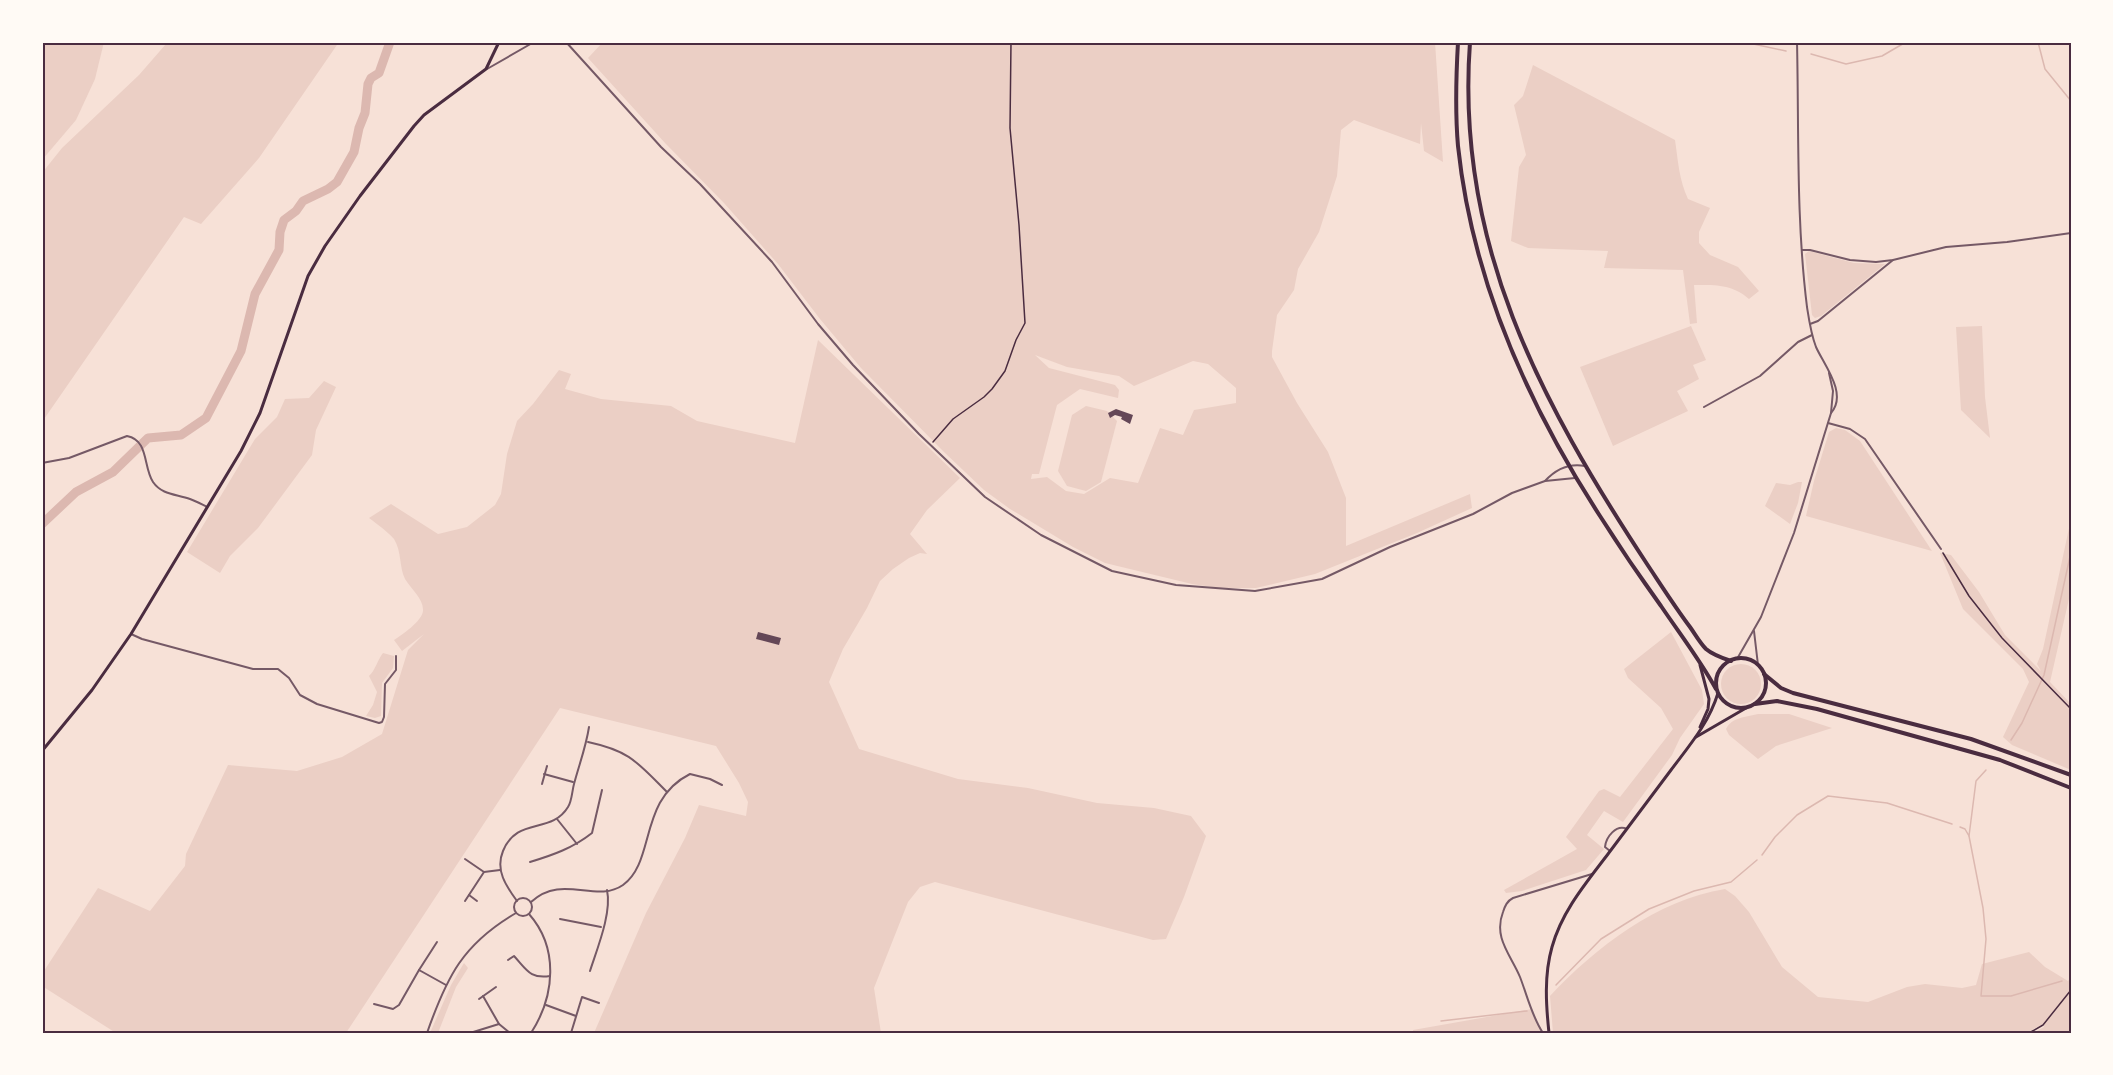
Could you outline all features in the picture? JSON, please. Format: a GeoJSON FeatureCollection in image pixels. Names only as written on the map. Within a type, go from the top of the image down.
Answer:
{"type":"FeatureCollection","features":[{"type":"Feature","properties":{"kind":"highway"},"geometry":{"type":"LineString","coordinates":[[1458,42],[1456,104],[1458,146],[1468,210],[1484,271],[1506,336],[1543,419],[1576,478],[1644,583],[1699,658],[1721,699],[1732,707],[1746,708],[1755,704],[1778,701],[1817,709],[2000,760],[2071,788]]}},
{"type":"Feature","properties":{"kind":"highway"},"geometry":{"type":"LineString","coordinates":[[1470,42],[1468,70],[1470,144],[1479,205],[1496,274],[1536,373],[1628,535],[1698,638],[1708,650],[1731,661]]}},
{"type":"Feature","properties":{"kind":"highway"},"geometry":{"type":"LineString","coordinates":[[1717,691],[1717,675],[1720,669],[1731,661],[1744,659],[1758,665],[1764,674],[1781,688],[1793,693],[1971,739],[2071,775]]}},
{"type":"Feature","properties":{"kind":"highway"},"geometry":{"type":"LineString","coordinates":[[1755,704],[1765,690],[1764,674]]}},
{"type":"Feature","properties":{"kind":"main road"},"geometry":{"type":"LineString","coordinates":[[42,751],[92,690],[131,634],[241,451],[260,413],[308,276],[325,246],[414,126],[424,115],[486,69],[492,61],[499,42]]}},
{"type":"Feature","properties":{"kind":"main road"},"geometry":{"type":"LineString","coordinates":[[1549,1033],[1546,999],[1548,968],[1559,926],[1570,905],[1593,873],[1696,737],[1708,709],[1709,699],[1699,658]]}},
{"type":"Feature","properties":{"kind":"main road"},"geometry":{"type":"LineString","coordinates":[[1698,731],[1710,716],[1717,691]]}},
{"type":"Feature","properties":{"kind":"main road"},"geometry":{"type":"LineString","coordinates":[[1696,737],[1746,708]]}},
{"type":"Feature","properties":{"kind":"street"},"geometry":{"type":"LineString","coordinates":[[486,69],[534,42]]}},
{"type":"Feature","properties":{"kind":"street"},"geometry":{"type":"LineString","coordinates":[[566,42],[661,147],[700,184],[772,262],[818,324],[853,365],[930,444],[985,497],[1041,535],[1112,570],[1176,585],[1255,591],[1322,579],[1390,547],[1473,514],[1512,493],[1545,481],[1576,478]]}},
{"type":"Feature","properties":{"kind":"street"},"geometry":{"type":"LineString","coordinates":[[1737,659],[1754,631],[1791,541],[1831,413],[1833,391],[1829,374],[1812,335],[1802,250],[1797,42]]}},
{"type":"Feature","properties":{"kind":"street"},"geometry":{"type":"LineString","coordinates":[[1802,250],[1861,262],[1893,260],[1946,247],[2007,242],[2071,233]]}},
{"type":"Feature","properties":{"kind":"street"},"geometry":{"type":"LineString","coordinates":[[1810,324],[1818,321],[1893,260]]}},
{"type":"Feature","properties":{"kind":"street"},"geometry":{"type":"LineString","coordinates":[[1704,408],[1760,376],[1798,342],[1812,335]]}},
{"type":"Feature","properties":{"kind":"street"},"geometry":{"type":"LineString","coordinates":[[1828,423],[1846,427],[1865,440],[1941,549]]}},
{"type":"Feature","properties":{"kind":"street"},"geometry":{"type":"LineString","coordinates":[[42,464],[69,458],[128,436],[137,439],[142,447],[148,471],[159,488],[166,493],[190,499],[207,507]]}},
{"type":"Feature","properties":{"kind":"street"},"geometry":{"type":"LineString","coordinates":[[1545,481],[1562,467],[1576,464],[1587,466]]}},
{"type":"Feature","properties":{"kind":"street"},"geometry":{"type":"LineString","coordinates":[[1754,631],[1758,665]]}},
{"type":"Feature","properties":{"kind":"street"},"geometry":{"type":"LineString","coordinates":[[131,634],[253,669],[278,669],[288,678],[300,695],[317,704],[379,723],[384,717],[385,684],[396,670],[396,656]]}},
{"type":"Feature","properties":{"kind":"street"},"geometry":{"type":"LineString","coordinates":[[517,901],[507,887],[500,870],[502,853],[513,835],[526,828],[557,819],[569,806],[589,727]]}},
{"type":"Feature","properties":{"kind":"street"},"geometry":{"type":"LineString","coordinates":[[587,741],[609,747],[631,757],[667,792]]}},
{"type":"Feature","properties":{"kind":"street"},"geometry":{"type":"LineString","coordinates":[[542,784],[547,766]]}},
{"type":"Feature","properties":{"kind":"street"},"geometry":{"type":"LineString","coordinates":[[544,774],[574,782]]}},
{"type":"Feature","properties":{"kind":"street"},"geometry":{"type":"LineString","coordinates":[[531,902],[539,894],[555,889],[608,890],[623,885],[636,868],[652,817],[676,781],[690,774],[722,785]]}},
{"type":"Feature","properties":{"kind":"street"},"geometry":{"type":"LineString","coordinates":[[531,862],[556,854],[577,844],[592,833],[602,790]]}},
{"type":"Feature","properties":{"kind":"street"},"geometry":{"type":"LineString","coordinates":[[557,819],[577,844]]}},
{"type":"Feature","properties":{"kind":"street"},"geometry":{"type":"LineString","coordinates":[[1610,851],[1605,847],[1605,843],[1616,828],[1620,826],[1627,829]]}},
{"type":"Feature","properties":{"kind":"street"},"geometry":{"type":"LineString","coordinates":[[465,859],[484,872],[500,870]]}},
{"type":"Feature","properties":{"kind":"street"},"geometry":{"type":"LineString","coordinates":[[465,901],[484,872]]}},
{"type":"Feature","properties":{"kind":"street"},"geometry":{"type":"LineString","coordinates":[[1543,1033],[1519,973],[1503,943],[1500,929],[1501,917],[1508,901],[1513,898],[1593,873]]}},
{"type":"Feature","properties":{"kind":"street"},"geometry":{"type":"LineString","coordinates":[[590,971],[603,927],[609,898],[608,890]]}},
{"type":"Feature","properties":{"kind":"street"},"geometry":{"type":"LineString","coordinates":[[469,895],[477,902]]}},
{"type":"Feature","properties":{"kind":"street"},"geometry":{"type":"LineString","coordinates":[[517,901],[524,899],[531,902]]}},
{"type":"Feature","properties":{"kind":"street"},"geometry":{"type":"LineString","coordinates":[[516,913],[517,901]]}},
{"type":"Feature","properties":{"kind":"street"},"geometry":{"type":"LineString","coordinates":[[516,913],[524,916],[529,914],[532,910],[531,902]]}},
{"type":"Feature","properties":{"kind":"street"},"geometry":{"type":"LineString","coordinates":[[426,1033],[446,985],[458,964],[475,943],[493,927],[516,913]]}},
{"type":"Feature","properties":{"kind":"street"},"geometry":{"type":"LineString","coordinates":[[529,914],[540,926],[550,959],[546,1005],[531,1033]]}},
{"type":"Feature","properties":{"kind":"street"},"geometry":{"type":"LineString","coordinates":[[560,919],[603,927]]}},
{"type":"Feature","properties":{"kind":"street"},"geometry":{"type":"LineString","coordinates":[[374,1004],[393,1009],[399,1005],[437,942]]}},
{"type":"Feature","properties":{"kind":"street"},"geometry":{"type":"LineString","coordinates":[[508,960],[514,956],[532,975],[538,978],[550,976]]}},
{"type":"Feature","properties":{"kind":"street"},"geometry":{"type":"LineString","coordinates":[[420,970],[446,985]]}},
{"type":"Feature","properties":{"kind":"street"},"geometry":{"type":"LineString","coordinates":[[479,999],[496,987]]}},
{"type":"Feature","properties":{"kind":"street"},"geometry":{"type":"LineString","coordinates":[[483,996],[499,1024],[510,1033]]}},
{"type":"Feature","properties":{"kind":"street"},"geometry":{"type":"LineString","coordinates":[[571,1033],[582,997],[599,1003]]}},
{"type":"Feature","properties":{"kind":"street"},"geometry":{"type":"LineString","coordinates":[[546,1005],[576,1016]]}},
{"type":"Feature","properties":{"kind":"street"},"geometry":{"type":"LineString","coordinates":[[470,1033],[499,1024]]}},
{"type":"Feature","properties":{"kind":"path"},"geometry":{"type":"LineString","coordinates":[[930,444],[953,419],[992,389],[1005,371],[1025,323],[1010,128],[1011,42]]}},
{"type":"Feature","properties":{"kind":"path"},"geometry":{"type":"LineString","coordinates":[[1941,549],[1984,616],[2044,683],[2071,709]]}},
{"type":"Feature","properties":{"kind":"path"},"geometry":{"type":"LineString","coordinates":[[2029,1033],[2043,1025],[2071,990]]}},
{"type":"Feature","properties":{"kind":"shaded area"},"geometry":{"type":"Polygon","coordinates":[[[42,42],[104,42],[95,79],[76,120],[42,160],[42,42]]]}},
{"type":"Feature","properties":{"kind":"shaded area"},"geometry":{"type":"Polygon","coordinates":[[[165,42],[339,42],[259,158],[201,224],[184,217],[42,422],[42,173],[62,148],[139,75],[166,44],[165,42]]]}},
{"type":"Feature","properties":{"kind":"shaded area"},"geometry":{"type":"Polygon","coordinates":[[[603,42],[1435,42],[1443,162],[1424,151],[1421,123],[1420,144],[1354,120],[1341,130],[1337,176],[1319,232],[1298,269],[1294,290],[1277,315],[1272,357],[1297,403],[1328,452],[1346,498],[1346,546],[1470,494],[1472,508],[1315,574],[1256,588],[1219,588],[1192,584],[1105,563],[1073,547],[1010,509],[984,490],[944,452],[861,368],[778,264],[588,58],[603,42]],[[1035,355],[1049,368],[1115,385],[1119,390],[1118,398],[1080,389],[1057,405],[1039,474],[1032,474],[1031,479],[1047,477],[1066,491],[1084,494],[1110,478],[1138,483],[1160,428],[1183,435],[1194,410],[1236,403],[1236,388],[1208,364],[1193,361],[1134,386],[1119,376],[1067,367],[1035,355]]]}},
{"type":"Feature","properties":{"kind":"shaded area"},"geometry":{"type":"Polygon","coordinates":[[[1533,65],[1675,140],[1681,177],[1688,199],[1710,208],[1699,232],[1699,243],[1710,255],[1738,267],[1759,291],[1749,299],[1730,288],[1716,285],[1694,285],[1697,323],[1690,324],[1683,270],[1604,268],[1608,251],[1528,248],[1511,241],[1519,167],[1526,155],[1514,105],[1523,96],[1533,65]]]}},
{"type":"Feature","properties":{"kind":"shaded area"},"geometry":{"type":"Polygon","coordinates":[[[1809,251],[1854,263],[1885,264],[1821,316],[1815,318],[1812,315],[1805,254],[1809,251]]]}},
{"type":"Feature","properties":{"kind":"shaded area"},"geometry":{"type":"Polygon","coordinates":[[[1691,326],[1706,360],[1693,365],[1699,379],[1677,391],[1688,411],[1613,446],[1580,367],[1691,326]]]}},
{"type":"Feature","properties":{"kind":"shaded area"},"geometry":{"type":"Polygon","coordinates":[[[1982,326],[1985,397],[1990,438],[1961,410],[1956,327],[1982,326]]]}},
{"type":"Feature","properties":{"kind":"shaded area"},"geometry":{"type":"Polygon","coordinates":[[[818,340],[960,478],[927,510],[910,534],[927,554],[920,553],[909,558],[880,581],[843,649],[829,682],[859,749],[958,779],[1028,788],[1097,803],[1154,808],[1191,816],[1206,836],[1166,939],[1153,940],[935,882],[920,887],[908,902],[874,988],[881,1033],[594,1033],[646,913],[685,838],[699,805],[746,816],[748,802],[716,746],[560,708],[346,1033],[116,1033],[42,986],[42,974],[98,888],[150,911],[185,866],[186,854],[228,765],[297,771],[342,757],[382,734],[408,650],[424,634],[402,651],[394,640],[419,619],[423,607],[405,579],[394,539],[369,518],[391,504],[438,534],[467,527],[495,505],[501,494],[507,454],[517,421],[559,370],[571,374],[565,389],[601,399],[671,406],[697,421],[795,443],[818,340]]]}},
{"type":"Feature","properties":{"kind":"shaded area"},"geometry":{"type":"Polygon","coordinates":[[[324,381],[336,387],[316,430],[312,455],[258,528],[230,556],[220,573],[187,552],[255,439],[277,417],[285,399],[309,398],[324,381]]]}},
{"type":"Feature","properties":{"kind":"shaded area"},"geometry":{"type":"Polygon","coordinates":[[[1086,406],[1107,411],[1117,421],[1101,482],[1086,491],[1067,486],[1058,471],[1072,415],[1086,406]]]}},
{"type":"Feature","properties":{"kind":"shaded area"},"geometry":{"type":"Polygon","coordinates":[[[1836,428],[1845,430],[1860,441],[1932,551],[1806,516],[1829,432],[1836,428]]]}},
{"type":"Feature","properties":{"kind":"shaded area"},"geometry":{"type":"Polygon","coordinates":[[[1802,482],[1798,503],[1790,524],[1765,506],[1776,483],[1790,485],[1802,482]]]}},
{"type":"Feature","properties":{"kind":"shaded area"},"geometry":{"type":"Polygon","coordinates":[[[2071,519],[2071,590],[2050,682],[2071,704],[2071,770],[2012,745],[2003,737],[2029,682],[2023,669],[1963,609],[1940,553],[1951,555],[1979,592],[2005,635],[2041,671],[2037,664],[2043,649],[2071,519]]]}},
{"type":"Feature","properties":{"kind":"shaded area"},"geometry":{"type":"Polygon","coordinates":[[[1671,632],[1702,690],[1704,704],[1680,738],[1672,755],[1623,822],[1604,811],[1587,835],[1604,849],[1586,870],[1522,891],[1506,893],[1504,890],[1577,849],[1566,837],[1599,791],[1604,789],[1620,797],[1673,729],[1661,708],[1628,678],[1624,669],[1671,632]]]}},
{"type":"Feature","properties":{"kind":"shaded area"},"geometry":{"type":"Polygon","coordinates":[[[383,653],[394,656],[393,668],[382,683],[381,716],[375,718],[366,716],[377,692],[369,676],[383,653]]]}},
{"type":"Feature","properties":{"kind":"shaded area"},"geometry":{"type":"Polygon","coordinates":[[[1741,664],[1755,670],[1761,684],[1755,698],[1741,704],[1727,698],[1721,684],[1727,670],[1741,664]]]}},
{"type":"Feature","properties":{"kind":"shaded area"},"geometry":{"type":"Polygon","coordinates":[[[1758,714],[1789,714],[1832,728],[1776,746],[1758,759],[1729,735],[1726,729],[1736,720],[1758,714]]]}},
{"type":"Feature","properties":{"kind":"shaded area"},"geometry":{"type":"Polygon","coordinates":[[[1725,889],[1735,896],[1749,912],[1782,967],[1818,997],[1868,1002],[1907,987],[1925,984],[1962,988],[1976,985],[1982,964],[2029,952],[2045,967],[2068,981],[2071,977],[2071,1033],[2033,1033],[2044,1027],[2043,1024],[2026,1033],[1553,1033],[1550,996],[1587,960],[1629,928],[1675,903],[1725,889]]]}},
{"type":"Feature","properties":{"kind":"shaded area"},"geometry":{"type":"Polygon","coordinates":[[[464,963],[468,968],[456,987],[438,1033],[430,1033],[451,985],[464,963]]]}},
{"type":"Feature","properties":{"kind":"shaded area"},"geometry":{"type":"Polygon","coordinates":[[[1532,1009],[1543,1033],[1413,1033],[1413,1030],[1532,1009]]]}},
{"type":"Feature","properties":{"kind":"building"},"geometry":{"type":"Polygon","coordinates":[[[1116,409],[1133,415],[1130,424],[1121,419],[1122,417],[1115,415],[1110,418],[1108,413],[1116,409]]]}},
{"type":"Feature","properties":{"kind":"building"},"geometry":{"type":"Polygon","coordinates":[[[758,632],[781,638],[779,645],[756,639],[758,632]]]}},
{"type":"Feature","properties":{"kind":"waterway"},"geometry":{"type":"LineString","coordinates":[[42,524],[76,492],[113,472],[148,438],[181,435],[206,418],[241,351],[255,294],[279,250],[280,232],[284,220],[296,211],[303,201],[337,182],[354,152],[365,113],[368,84],[371,78],[379,73],[390,42]]}},
{"type":"Feature","properties":{"kind":"waterway"},"geometry":{"type":"LineString","coordinates":[[1744,42],[1786,51]]}},
{"type":"Feature","properties":{"kind":"waterway"},"geometry":{"type":"LineString","coordinates":[[1811,54],[1846,64],[1882,56],[1906,42]]}},
{"type":"Feature","properties":{"kind":"waterway"},"geometry":{"type":"LineString","coordinates":[[2038,42],[2045,69],[2071,101]]}},
{"type":"Feature","properties":{"kind":"waterway"},"geometry":{"type":"LineString","coordinates":[[2011,740],[2022,723],[2044,675],[2071,552]]}},
{"type":"Feature","properties":{"kind":"waterway"},"geometry":{"type":"LineString","coordinates":[[1960,827],[1965,829],[1969,836],[1976,781],[1986,770]]}},
{"type":"Feature","properties":{"kind":"waterway"},"geometry":{"type":"LineString","coordinates":[[1762,855],[1775,837],[1797,815],[1828,796],[1887,803],[1952,824]]}},
{"type":"Feature","properties":{"kind":"waterway"},"geometry":{"type":"LineString","coordinates":[[1969,836],[1983,908],[1986,939],[1981,996],[2011,996],[2062,981]]}},
{"type":"Feature","properties":{"kind":"waterway"},"geometry":{"type":"LineString","coordinates":[[1556,985],[1601,939],[1649,909],[1694,891],[1731,882],[1757,860]]}},
{"type":"Feature","properties":{"kind":"waterway"},"geometry":{"type":"LineString","coordinates":[[1441,1021],[1527,1011]]}}]}
